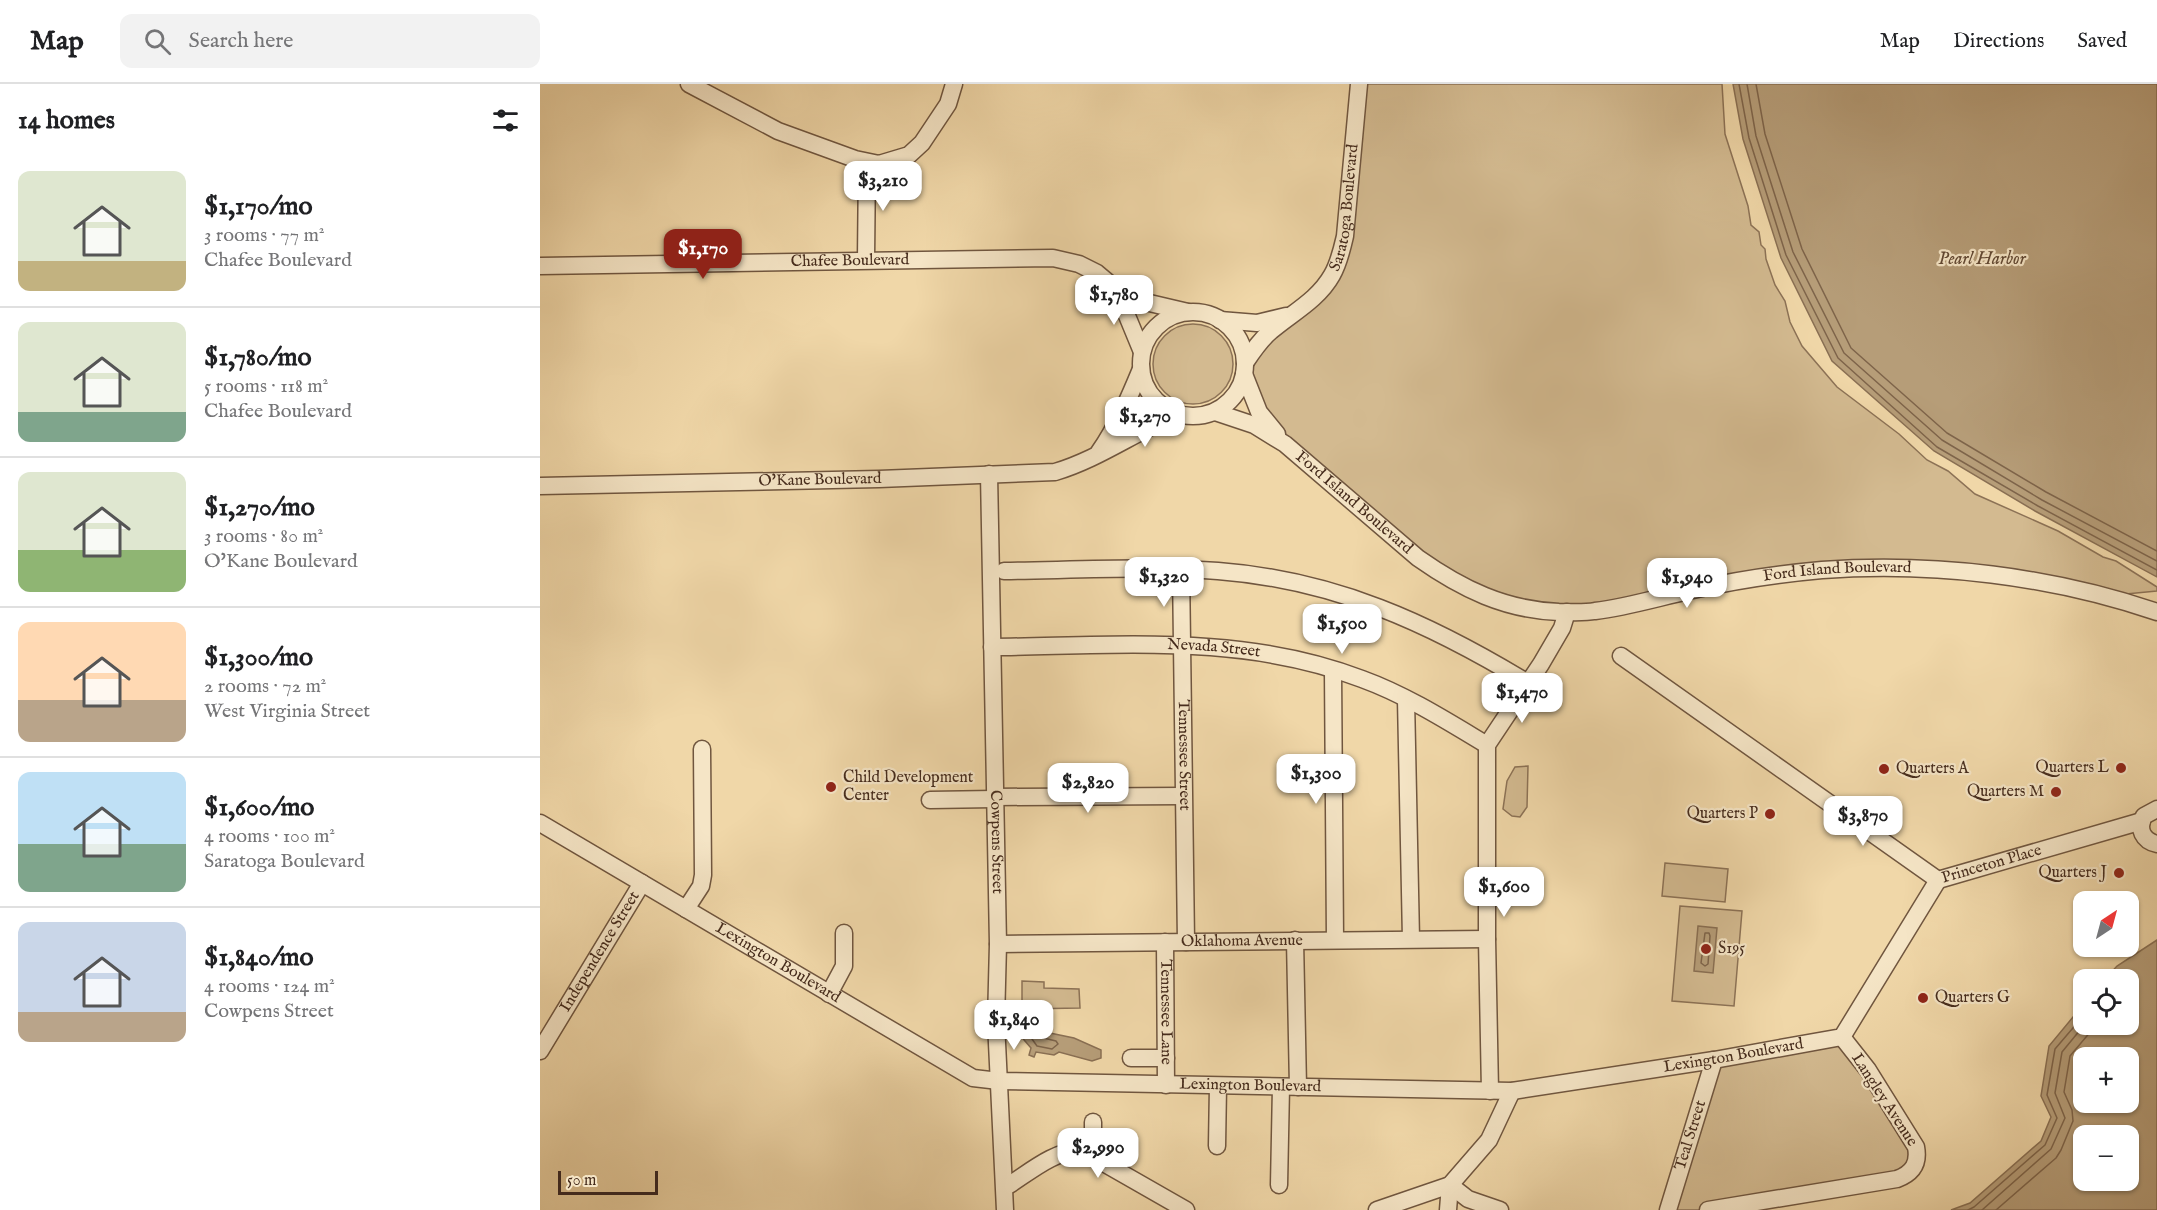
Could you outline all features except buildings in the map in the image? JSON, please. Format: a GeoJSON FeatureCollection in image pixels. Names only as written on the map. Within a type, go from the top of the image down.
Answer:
{"type":"FeatureCollection","features":[{"type":"Feature","properties":{"kind":"street"},"geometry":{"type":"LineString","coordinates":[[689,84],[778,132],[867,163],[889,162],[909,155],[915,150],[948,104],[954,84]]}},
{"type":"Feature","properties":{"kind":"street","name":"Saratoga Boulevard"},"geometry":{"type":"LineString","coordinates":[[1245,369],[1256,346],[1269,332],[1317,294],[1332,276],[1346,236],[1359,84]]}},
{"type":"Feature","properties":{"kind":"street"},"geometry":{"type":"LineString","coordinates":[[866,260],[867,163]]}},
{"type":"Feature","properties":{"kind":"street","name":"Chafee Boulevard"},"geometry":{"type":"LineString","coordinates":[[540,266],[1053,258],[1079,264],[1097,273],[1116,289],[1142,301],[1188,312]]}},
{"type":"Feature","properties":{"kind":"street","name":"Chafee Boulevard"},"geometry":{"type":"LineString","coordinates":[[1116,289],[1142,352]]}},
{"type":"Feature","properties":{"kind":"street"},"geometry":{"type":"LineString","coordinates":[[1188,312],[1220,320],[1238,338],[1243,350],[1245,369],[1239,390],[1228,403],[1215,412],[1197,416],[1179,414],[1165,408],[1153,398],[1145,384],[1141,369],[1142,352],[1149,337],[1159,325],[1172,316],[1188,312]]}},
{"type":"Feature","properties":{"kind":"street","name":"Saratoga Boulevard"},"geometry":{"type":"LineString","coordinates":[[1220,320],[1257,323],[1293,314]]}},
{"type":"Feature","properties":{"kind":"street"},"geometry":{"type":"LineString","coordinates":[[1097,455],[1112,433],[1141,369]]}},
{"type":"Feature","properties":{"kind":"street","name":"Ford Island Boulevard"},"geometry":{"type":"LineString","coordinates":[[1245,369],[1259,412],[1285,444]]}},
{"type":"Feature","properties":{"kind":"street","name":"Ford Island Boulevard"},"geometry":{"type":"LineString","coordinates":[[1215,412],[1254,425],[1285,444],[1418,558],[1461,586],[1518,608],[1538,611],[1592,612],[1759,577],[1872,567],[1932,569],[2026,579],[2107,597],[2157,612]]}},
{"type":"Feature","properties":{"kind":"street","name":"O'Kane Boulevard"},"geometry":{"type":"LineString","coordinates":[[540,486],[879,479],[1055,472],[1075,466],[1179,414]]}},
{"type":"Feature","properties":{"kind":"street","name":"Cowpens Street"},"geometry":{"type":"LineString","coordinates":[[989,474],[998,944],[996,1022],[1005,1210]]}},
{"type":"Feature","properties":{"kind":"street"},"geometry":{"type":"LineString","coordinates":[[1004,571],[1181,569],[1220,571],[1319,588],[1367,603],[1438,632],[1528,683]]}},
{"type":"Feature","properties":{"kind":"street","name":"Tennessee Street"},"geometry":{"type":"LineString","coordinates":[[1181,569],[1186,942]]}},
{"type":"Feature","properties":{"kind":"street"},"geometry":{"type":"LineString","coordinates":[[1490,1091],[1487,745],[1562,628],[1566,612]]}},
{"type":"Feature","properties":{"kind":"street","name":"Nevada Street"},"geometry":{"type":"LineString","coordinates":[[992,647],[1182,646],[1257,651],[1297,659],[1361,678],[1406,699],[1487,745]]}},
{"type":"Feature","properties":{"kind":"street","name":"Princeton Place"},"geometry":{"type":"LineString","coordinates":[[1621,656],[1938,879],[2142,821],[2148,813],[2157,809]]}},
{"type":"Feature","properties":{"kind":"street"},"geometry":{"type":"LineString","coordinates":[[1333,670],[1335,940]]}},
{"type":"Feature","properties":{"kind":"street"},"geometry":{"type":"LineString","coordinates":[[1406,699],[1411,939]]}},
{"type":"Feature","properties":{"kind":"street"},"geometry":{"type":"LineString","coordinates":[[686,909],[701,886],[703,875],[702,749]]}},
{"type":"Feature","properties":{"kind":"street"},"geometry":{"type":"LineString","coordinates":[[930,800],[1183,796]]}},
{"type":"Feature","properties":{"kind":"street"},"geometry":{"type":"LineString","coordinates":[[2142,821],[2144,837],[2157,844]]}},
{"type":"Feature","properties":{"kind":"street","name":"Lexington Boulevard"},"geometry":{"type":"LineString","coordinates":[[540,823],[973,1077],[999,1081],[1512,1091],[1714,1060],[1842,1037]]}},
{"type":"Feature","properties":{"kind":"street"},"geometry":{"type":"LineString","coordinates":[[1842,1037],[1938,879]]}},
{"type":"Feature","properties":{"kind":"street","name":"Independence Street"},"geometry":{"type":"LineString","coordinates":[[540,1051],[642,883]]}},
{"type":"Feature","properties":{"kind":"street"},"geometry":{"type":"LineString","coordinates":[[829,994],[844,966],[844,933]]}},
{"type":"Feature","properties":{"kind":"street","name":"Oklahoma Avenue"},"geometry":{"type":"LineString","coordinates":[[998,944],[1487,939]]}},
{"type":"Feature","properties":{"kind":"street"},"geometry":{"type":"LineString","coordinates":[[1295,940],[1298,1087]]}},
{"type":"Feature","properties":{"kind":"street","name":"Tennessee Lane"},"geometry":{"type":"LineString","coordinates":[[1166,942],[1166,1085]]}},
{"type":"Feature","properties":{"kind":"street","name":"Langley Avenue"},"geometry":{"type":"LineString","coordinates":[[1708,1210],[1907,1176],[1918,1157],[1916,1147],[1868,1070],[1842,1037]]}},
{"type":"Feature","properties":{"kind":"street"},"geometry":{"type":"LineString","coordinates":[[1131,1058],[1166,1058]]}},
{"type":"Feature","properties":{"kind":"street","name":"Teal Street"},"geometry":{"type":"LineString","coordinates":[[1668,1210],[1714,1060]]}},
{"type":"Feature","properties":{"kind":"street"},"geometry":{"type":"LineString","coordinates":[[1217,1146],[1218,1086]]}},
{"type":"Feature","properties":{"kind":"street"},"geometry":{"type":"LineString","coordinates":[[1279,1185],[1281,1087]]}},
{"type":"Feature","properties":{"kind":"street"},"geometry":{"type":"LineString","coordinates":[[1377,1210],[1450,1185],[1489,1140],[1512,1091]]}},
{"type":"Feature","properties":{"kind":"street"},"geometry":{"type":"LineString","coordinates":[[1093,1122],[1093,1156]]}},
{"type":"Feature","properties":{"kind":"street"},"geometry":{"type":"LineString","coordinates":[[1009,1185],[1049,1159],[1068,1150],[1081,1150],[1186,1210]]}},
{"type":"Feature","properties":{"kind":"street"},"geometry":{"type":"LineString","coordinates":[[1448,1210],[1450,1185]]}},
{"type":"Feature","properties":{"kind":"street"},"geometry":{"type":"LineString","coordinates":[[1450,1185],[1468,1199],[1500,1210]]}},
{"type":"Feature","properties":{"kind":"shaded area"},"geometry":{"type":"Polygon","coordinates":[[[1359,84],[1722,84],[1725,134],[1748,206],[1751,225],[1759,232],[1761,245],[1765,249],[1775,285],[1785,301],[1790,322],[1802,346],[1837,387],[1899,434],[1927,460],[1948,471],[1975,494],[2058,531],[2103,557],[2116,561],[2157,587],[2157,591],[2105,596],[1872,567],[1538,611],[1441,574],[1259,412],[1245,363],[1332,276],[1359,84]]]}},
{"type":"Feature","properties":{"kind":"shaded area"},"geometry":{"type":"Polygon","coordinates":[[[1193,324],[1208,327],[1221,336],[1230,349],[1233,364],[1230,379],[1221,392],[1208,401],[1193,404],[1178,401],[1165,392],[1156,379],[1153,364],[1156,349],[1165,336],[1178,327],[1193,324]]]}},
{"type":"Feature","properties":{"kind":"shaded area"},"geometry":{"type":"Polygon","coordinates":[[[1528,766],[1527,807],[1520,817],[1512,816],[1503,809],[1507,781],[1515,767],[1528,766]]]}},
{"type":"Feature","properties":{"kind":"shaded area"},"geometry":{"type":"Polygon","coordinates":[[[1665,863],[1728,869],[1725,902],[1662,896],[1665,863]]]}},
{"type":"Feature","properties":{"kind":"shaded area"},"geometry":{"type":"Polygon","coordinates":[[[1680,906],[1742,911],[1734,1006],[1672,1001],[1680,906]]]}},
{"type":"Feature","properties":{"kind":"shaded area"},"geometry":{"type":"Polygon","coordinates":[[[1022,981],[1044,982],[1044,988],[1079,989],[1080,1008],[1022,1009],[1022,981]]]}},
{"type":"Feature","properties":{"kind":"shaded area"},"geometry":{"type":"Polygon","coordinates":[[[1842,1037],[1916,1147],[1907,1176],[1708,1210],[1668,1210],[1714,1060],[1842,1037]]]}},
{"type":"Feature","properties":{"kind":"water","name":"Pearl Harbor"},"geometry":{"type":"Polygon","coordinates":[[[1733,84],[2157,84],[2157,577],[2035,511],[1934,451],[1832,361],[1781,258],[1743,139],[1733,84]]]}},
{"type":"Feature","properties":{"kind":"water","name":"S195"},"geometry":{"type":"Polygon","coordinates":[[[1698,926],[1717,928],[1713,973],[1694,971],[1698,926]]]}},
{"type":"Feature","properties":{"kind":"water"},"geometry":{"type":"Polygon","coordinates":[[[2157,940],[2157,1210],[1951,1210],[1970,1203],[2041,1141],[2051,1117],[2041,1096],[2049,1046],[2073,1017],[2073,1035],[2139,1035],[2139,969],[2114,969],[2131,957],[2139,957],[2139,952],[2157,940]]]}},
{"type":"Feature","properties":{"kind":"water"},"geometry":{"type":"Polygon","coordinates":[[[1021,1027],[1074,1038],[1101,1050],[1101,1058],[1092,1061],[1059,1052],[1054,1055],[1036,1052],[1034,1057],[1029,1055],[1031,1048],[1019,1034],[1021,1027]]]}},
{"type":"Feature","properties":{"kind":"place","name":"Quarters L"},"geometry":{"type":"Point","coordinates":[2121,768]}},
{"type":"Feature","properties":{"kind":"place","name":"Quarters A"},"geometry":{"type":"Point","coordinates":[1884,769]}},
{"type":"Feature","properties":{"kind":"place","name":"Child Development Center"},"geometry":{"type":"Point","coordinates":[831,787]}},
{"type":"Feature","properties":{"kind":"place","name":"Quarters M"},"geometry":{"type":"Point","coordinates":[2056,792]}},
{"type":"Feature","properties":{"kind":"place","name":"Quarters P"},"geometry":{"type":"Point","coordinates":[1770,814]}},
{"type":"Feature","properties":{"kind":"place","name":"Quarters J"},"geometry":{"type":"Point","coordinates":[2119,873]}},
{"type":"Feature","properties":{"kind":"place","name":"S195"},"geometry":{"type":"Point","coordinates":[1706,949]}},
{"type":"Feature","properties":{"kind":"place","name":"Quarters G"},"geometry":{"type":"Point","coordinates":[1923,998]}}]}
